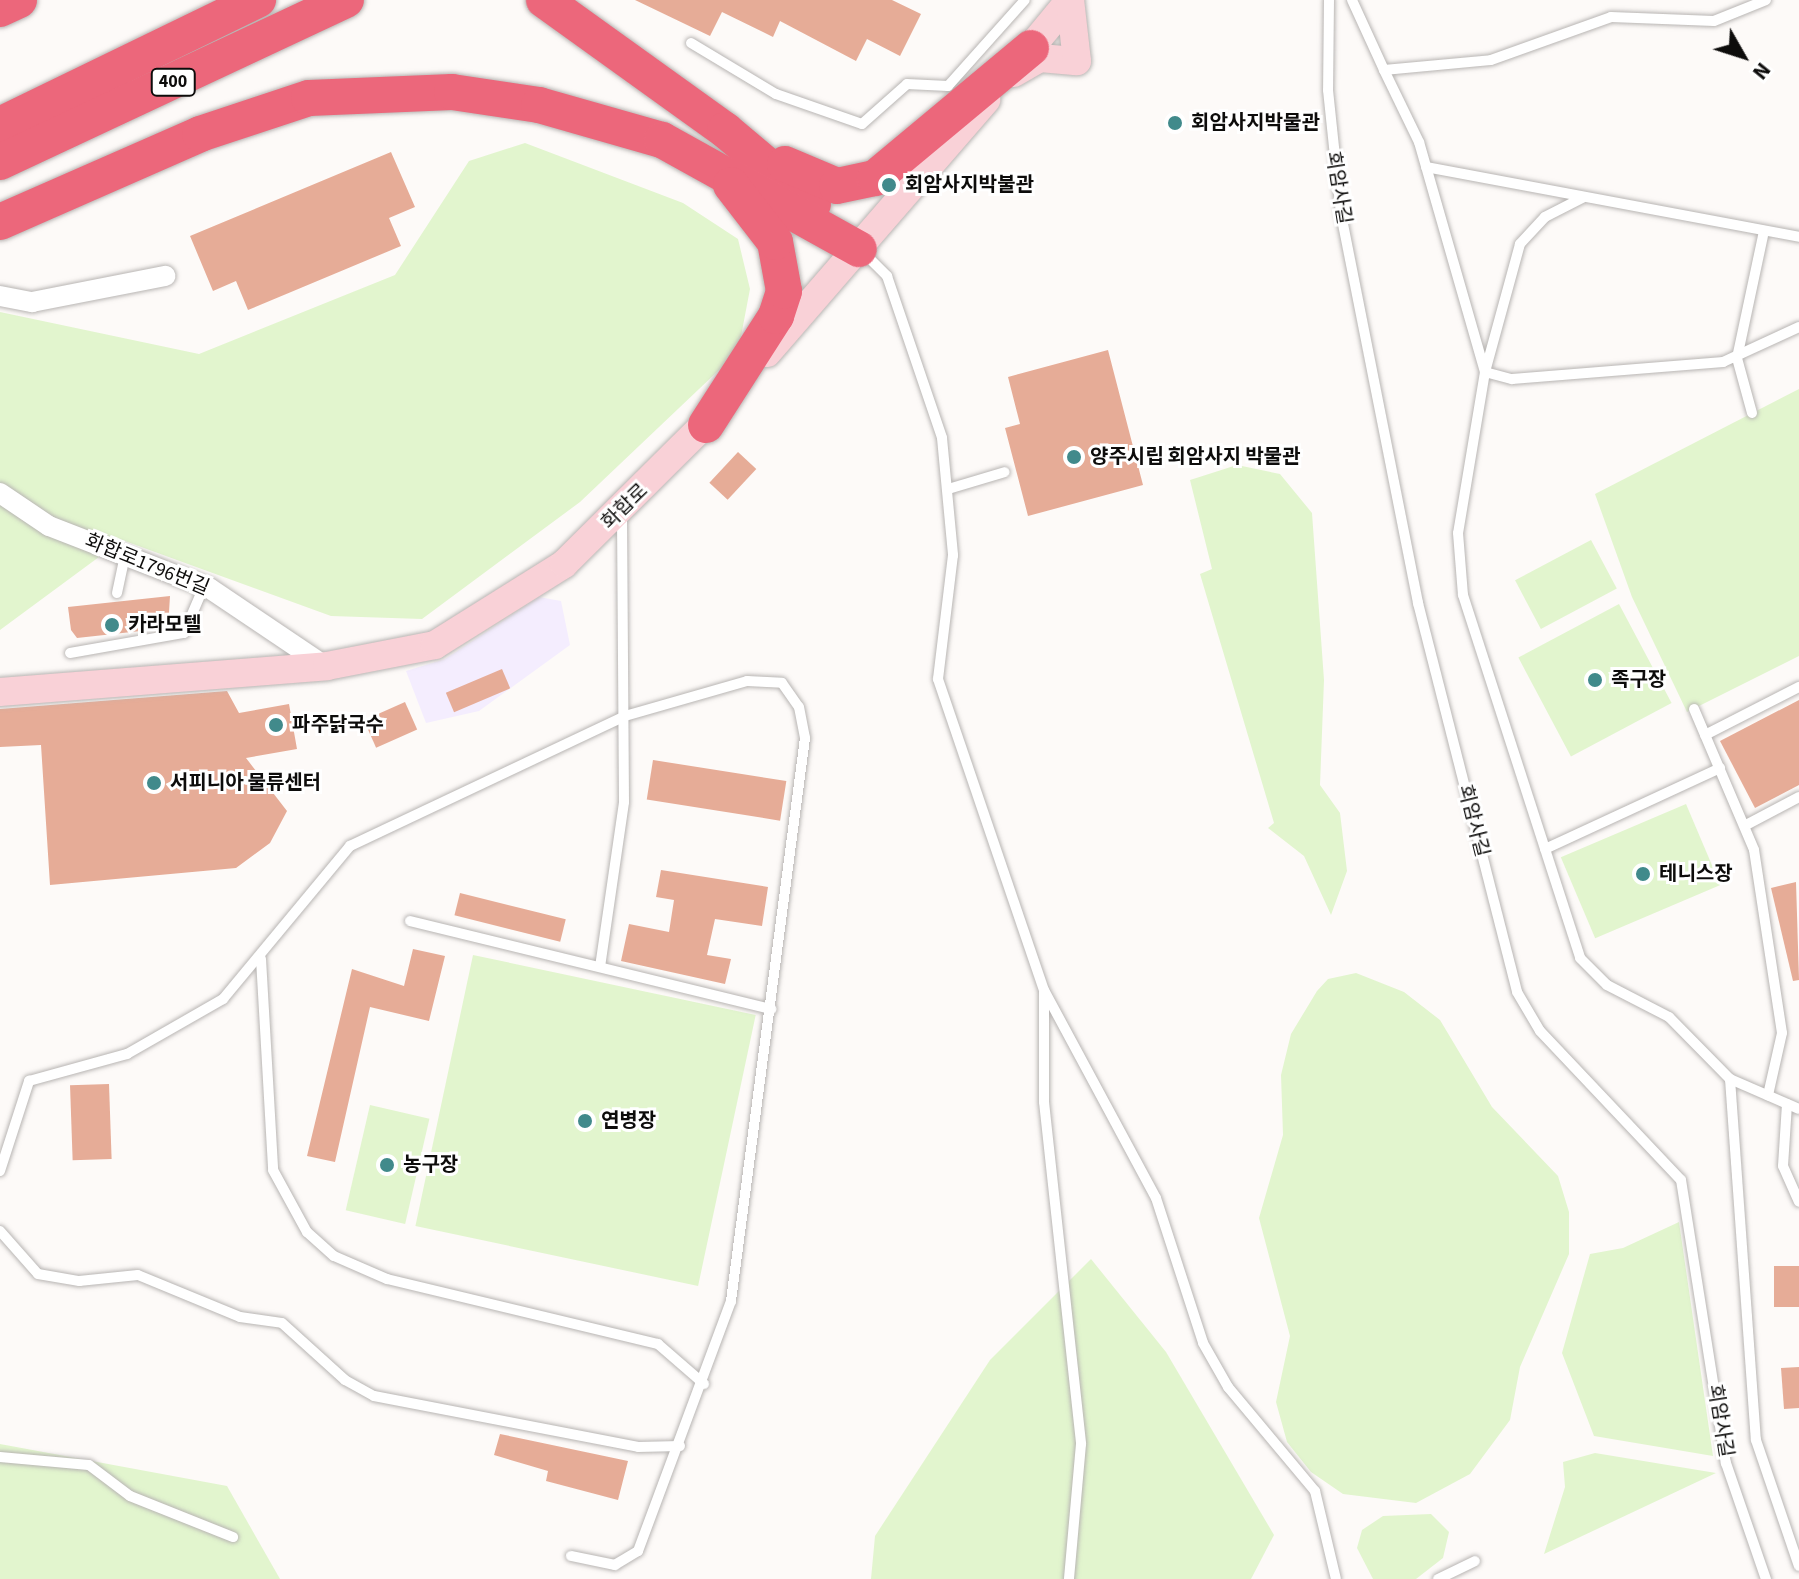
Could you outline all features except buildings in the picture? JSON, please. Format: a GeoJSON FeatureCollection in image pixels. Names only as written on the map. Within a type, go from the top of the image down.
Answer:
{"type":"FeatureCollection","features":[{"type":"Feature","properties":{"kind":"highway"},"geometry":{"type":"LineString","coordinates":[[0,9],[19,0]]}},
{"type":"Feature","properties":{"kind":"highway","name":"400"},"geometry":{"type":"LineString","coordinates":[[0,125],[258,0]]}},
{"type":"Feature","properties":{"kind":"highway","name":"400"},"geometry":{"type":"LineString","coordinates":[[0,162],[346,0]]}},
{"type":"Feature","properties":{"kind":"highway"},"geometry":{"type":"LineString","coordinates":[[544,0],[725,130],[806,177],[837,186],[863,182],[909,154],[980,83],[1031,48]]}},
{"type":"Feature","properties":{"kind":"highway"},"geometry":{"type":"LineString","coordinates":[[0,222],[200,134],[309,98],[355,92],[501,97],[616,125],[704,159],[859,249]]}},
{"type":"Feature","properties":{"kind":"highway"},"geometry":{"type":"LineString","coordinates":[[725,130],[859,249]]}},
{"type":"Feature","properties":{"kind":"highway"},"geometry":{"type":"LineString","coordinates":[[704,159],[775,242],[784,279],[776,316],[706,425]]}},
{"type":"Feature","properties":{"kind":"main road","name":"화합로"},"geometry":{"type":"LineString","coordinates":[[0,692],[281,659],[327,666],[407,654],[472,627],[564,564],[622,513],[706,425],[1070,0]]}},
{"type":"Feature","properties":{"kind":"main road"},"geometry":{"type":"LineString","coordinates":[[1003,80],[1040,58],[1077,61],[1070,0]]}},
{"type":"Feature","properties":{"kind":"street"},"geometry":{"type":"LineString","coordinates":[[0,296],[32,302],[165,276]]}},
{"type":"Feature","properties":{"kind":"street","name":"화합로1796번길"},"geometry":{"type":"LineString","coordinates":[[0,493],[32,518],[204,586],[281,659]]}},
{"type":"Feature","properties":{"kind":"lane"},"geometry":{"type":"LineString","coordinates":[[691,43],[776,94],[862,124],[907,84],[948,86],[1025,0]]}},
{"type":"Feature","properties":{"kind":"lane","name":"회암사길"},"geometry":{"type":"LineString","coordinates":[[1329,0],[1329,105],[1341,214],[1418,603],[1517,992],[1540,1031],[1681,1180],[1726,1463],[1766,1579]]}},
{"type":"Feature","properties":{"kind":"lane"},"geometry":{"type":"LineString","coordinates":[[1352,0],[1419,142],[1485,372]]}},
{"type":"Feature","properties":{"kind":"lane"},"geometry":{"type":"LineString","coordinates":[[1384,70],[1491,60],[1611,17],[1714,21],[1766,0]]}},
{"type":"Feature","properties":{"kind":"lane"},"geometry":{"type":"LineString","coordinates":[[1426,167],[1799,237]]}},
{"type":"Feature","properties":{"kind":"lane"},"geometry":{"type":"LineString","coordinates":[[1584,197],[1545,217],[1520,244],[1485,372],[1458,533],[1460,571],[1545,849],[1587,968],[1669,1017],[1730,1079],[1799,1109]]}},
{"type":"Feature","properties":{"kind":"lane"},"geometry":{"type":"LineString","coordinates":[[1752,413],[1737,358],[1764,231]]}},
{"type":"Feature","properties":{"kind":"lane"},"geometry":{"type":"LineString","coordinates":[[859,249],[887,276],[939,426],[953,555],[938,679],[1044,990],[1156,1198],[1203,1343],[1228,1387],[1315,1491],[1336,1579]]}},
{"type":"Feature","properties":{"kind":"lane"},"geometry":{"type":"LineString","coordinates":[[1485,372],[1512,379],[1737,358],[1799,327]]}},
{"type":"Feature","properties":{"kind":"lane"},"geometry":{"type":"LineString","coordinates":[[948,489],[1005,472]]}},
{"type":"Feature","properties":{"kind":"lane"},"geometry":{"type":"LineString","coordinates":[[600,967],[624,802],[622,513]]}},
{"type":"Feature","properties":{"kind":"lane"},"geometry":{"type":"LineString","coordinates":[[117,593],[125,555]]}},
{"type":"Feature","properties":{"kind":"lane"},"geometry":{"type":"LineString","coordinates":[[70,653],[184,633],[204,586]]}},
{"type":"Feature","properties":{"kind":"lane"},"geometry":{"type":"LineString","coordinates":[[0,1171],[29,1081],[116,1058],[193,1020],[243,984],[261,959],[276,929],[350,846],[625,716],[768,677],[793,693],[805,738],[731,1301],[704,1384],[638,1551],[615,1565],[571,1556]]}},
{"type":"Feature","properties":{"kind":"lane"},"geometry":{"type":"LineString","coordinates":[[1705,735],[1799,687]]}},
{"type":"Feature","properties":{"kind":"lane"},"geometry":{"type":"LineString","coordinates":[[1694,709],[1746,825],[1782,1033],[1768,1095]]}},
{"type":"Feature","properties":{"kind":"lane"},"geometry":{"type":"LineString","coordinates":[[1545,849],[1720,768]]}},
{"type":"Feature","properties":{"kind":"lane"},"geometry":{"type":"LineString","coordinates":[[1746,825],[1799,797]]}},
{"type":"Feature","properties":{"kind":"lane"},"geometry":{"type":"LineString","coordinates":[[410,921],[771,1009]]}},
{"type":"Feature","properties":{"kind":"lane"},"geometry":{"type":"LineString","coordinates":[[261,959],[273,1170],[307,1232],[334,1256],[387,1279],[658,1344],[704,1384]]}},
{"type":"Feature","properties":{"kind":"lane"},"geometry":{"type":"LineString","coordinates":[[1044,990],[1044,1102],[1081,1444],[1069,1579]]}},
{"type":"Feature","properties":{"kind":"lane"},"geometry":{"type":"LineString","coordinates":[[1730,1079],[1756,1440],[1799,1566]]}},
{"type":"Feature","properties":{"kind":"lane"},"geometry":{"type":"LineString","coordinates":[[1787,1104],[1783,1166],[1799,1202]]}},
{"type":"Feature","properties":{"kind":"lane"},"geometry":{"type":"LineString","coordinates":[[0,1231],[38,1274],[79,1281],[138,1275],[240,1317],[282,1323],[345,1380],[374,1396],[638,1447],[680,1446]]}},
{"type":"Feature","properties":{"kind":"lane"},"geometry":{"type":"LineString","coordinates":[[0,1457],[89,1465],[130,1496],[233,1537]]}},
{"type":"Feature","properties":{"kind":"lane"},"geometry":{"type":"LineString","coordinates":[[1438,1579],[1475,1561]]}},
{"type":"Feature","properties":{"kind":"shaded area"},"geometry":{"type":"Polygon","coordinates":[[[539,597],[561,601],[570,645],[479,711],[426,723],[406,671],[445,659],[539,597]]]}},
{"type":"Feature","properties":{"kind":"green space"},"geometry":{"type":"Polygon","coordinates":[[[525,143],[683,203],[738,239],[750,289],[738,352],[580,502],[422,619],[331,616],[122,540],[0,630],[0,312],[199,354],[395,275],[469,161],[525,143]]]}},
{"type":"Feature","properties":{"kind":"green space"},"geometry":{"type":"Polygon","coordinates":[[[1799,389],[1799,656],[1687,712],[1632,597],[1595,494],[1799,389]]]}},
{"type":"Feature","properties":{"kind":"green space"},"geometry":{"type":"Polygon","coordinates":[[[1237,465],[1280,474],[1312,513],[1324,680],[1320,785],[1340,813],[1347,871],[1331,915],[1304,856],[1268,828],[1274,823],[1200,574],[1212,569],[1190,480],[1237,465]]]}},
{"type":"Feature","properties":{"kind":"green space"},"geometry":{"type":"Polygon","coordinates":[[[1591,540],[1617,589],[1541,629],[1515,580],[1591,540]]]}},
{"type":"Feature","properties":{"kind":"green space","name":"족구장"},"geometry":{"type":"Polygon","coordinates":[[[1619,604],[1672,703],[1571,756],[1518,658],[1619,604]]]}},
{"type":"Feature","properties":{"kind":"green space","name":"테니스장"},"geometry":{"type":"Polygon","coordinates":[[[1686,804],[1720,885],[1595,938],[1561,857],[1686,804]]]}},
{"type":"Feature","properties":{"kind":"green space","name":"연병장"},"geometry":{"type":"Polygon","coordinates":[[[473,955],[756,1015],[698,1286],[415,1226],[473,955]]]}},
{"type":"Feature","properties":{"kind":"green space"},"geometry":{"type":"Polygon","coordinates":[[[1356,973],[1404,992],[1440,1020],[1492,1107],[1558,1176],[1569,1212],[1569,1254],[1520,1367],[1510,1420],[1470,1474],[1416,1503],[1343,1494],[1311,1472],[1287,1442],[1276,1402],[1290,1336],[1259,1218],[1283,1135],[1281,1075],[1291,1034],[1317,991],[1328,979],[1356,973]]]}},
{"type":"Feature","properties":{"kind":"green space","name":"농구장"},"geometry":{"type":"Polygon","coordinates":[[[370,1105],[429,1119],[405,1224],[346,1210],[370,1105]]]}},
{"type":"Feature","properties":{"kind":"green space"},"geometry":{"type":"Polygon","coordinates":[[[1679,1222],[1713,1456],[1594,1436],[1562,1353],[1590,1254],[1623,1248],[1679,1222]]]}},
{"type":"Feature","properties":{"kind":"green space"},"geometry":{"type":"Polygon","coordinates":[[[1091,1259],[1166,1352],[1274,1535],[1251,1579],[871,1579],[875,1536],[990,1360],[1091,1259]]]}},
{"type":"Feature","properties":{"kind":"green space"},"geometry":{"type":"Polygon","coordinates":[[[0,1444],[227,1486],[280,1579],[0,1579],[0,1444]]]}},
{"type":"Feature","properties":{"kind":"green space"},"geometry":{"type":"Polygon","coordinates":[[[1595,1453],[1716,1473],[1544,1554],[1565,1487],[1563,1462],[1595,1453]]]}},
{"type":"Feature","properties":{"kind":"green space"},"geometry":{"type":"Polygon","coordinates":[[[1431,1514],[1449,1532],[1443,1558],[1416,1579],[1373,1579],[1357,1548],[1362,1530],[1383,1516],[1431,1514]]]}},
{"type":"Feature","properties":{"kind":"place","name":"회암사지박물관"},"geometry":{"type":"Point","coordinates":[1175,123]}},
{"type":"Feature","properties":{"kind":"place","name":"회암사지박불관"},"geometry":{"type":"Point","coordinates":[889,185]}},
{"type":"Feature","properties":{"kind":"place","name":"양주시립 회암사지 박물관"},"geometry":{"type":"Point","coordinates":[1074,457]}},
{"type":"Feature","properties":{"kind":"place","name":"카라모텔"},"geometry":{"type":"Point","coordinates":[112,625]}},
{"type":"Feature","properties":{"kind":"place","name":"족구장"},"geometry":{"type":"Point","coordinates":[1595,680]}},
{"type":"Feature","properties":{"kind":"place","name":"파주닭국수"},"geometry":{"type":"Point","coordinates":[276,725]}},
{"type":"Feature","properties":{"kind":"place","name":"서피니아 물류센터"},"geometry":{"type":"Point","coordinates":[154,783]}},
{"type":"Feature","properties":{"kind":"place","name":"테니스장"},"geometry":{"type":"Point","coordinates":[1643,874]}},
{"type":"Feature","properties":{"kind":"place","name":"연병장"},"geometry":{"type":"Point","coordinates":[585,1121]}},
{"type":"Feature","properties":{"kind":"place","name":"농구장"},"geometry":{"type":"Point","coordinates":[387,1165]}}]}
